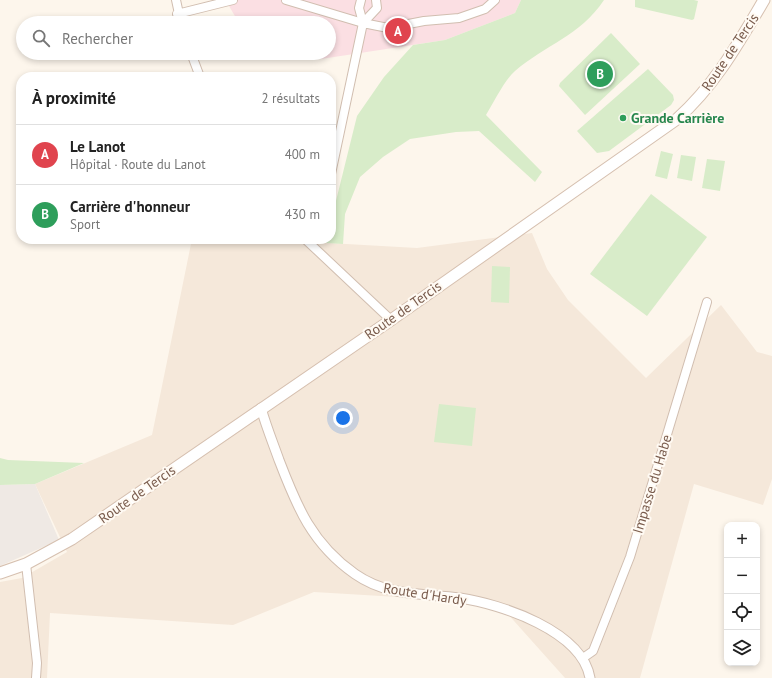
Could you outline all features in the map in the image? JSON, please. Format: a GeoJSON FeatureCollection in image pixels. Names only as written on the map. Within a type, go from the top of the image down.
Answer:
{"type":"FeatureCollection","features":[{"type":"Feature","properties":{"kind":"main road","name":"Route de Tercis"},"geometry":{"type":"LineString","coordinates":[[0,573],[26,564],[77,536],[391,320],[677,119],[694,104],[716,79],[764,0]]}},
{"type":"Feature","properties":{"kind":"street"},"geometry":{"type":"LineString","coordinates":[[176,0],[178,14],[233,0]]}},
{"type":"Feature","properties":{"kind":"street"},"geometry":{"type":"LineString","coordinates":[[286,0],[363,23],[388,28],[424,21],[459,18],[485,9],[495,0]]}},
{"type":"Feature","properties":{"kind":"street"},"geometry":{"type":"LineString","coordinates":[[336,150],[363,23],[359,8],[361,0]]}},
{"type":"Feature","properties":{"kind":"street"},"geometry":{"type":"LineString","coordinates":[[363,23],[377,8],[376,0]]}},
{"type":"Feature","properties":{"kind":"street"},"geometry":{"type":"LineString","coordinates":[[194,60],[198,72]]}},
{"type":"Feature","properties":{"kind":"street"},"geometry":{"type":"LineString","coordinates":[[310,244],[391,320]]}},
{"type":"Feature","properties":{"kind":"street"},"geometry":{"type":"LineString","coordinates":[[316,249],[317,244]]}},
{"type":"Feature","properties":{"kind":"street","name":"Impasse du Habe"},"geometry":{"type":"LineString","coordinates":[[583,658],[593,651],[630,557],[707,302]]}},
{"type":"Feature","properties":{"kind":"street","name":"Route d'Hardy"},"geometry":{"type":"LineString","coordinates":[[261,408],[299,509],[322,545],[349,569],[374,586],[409,594],[460,598],[506,610],[527,618],[575,648],[583,658],[590,678]]}},
{"type":"Feature","properties":{"kind":"street"},"geometry":{"type":"LineString","coordinates":[[26,564],[37,663],[36,678]]}},
{"type":"Feature","properties":{"kind":"shaded area"},"geometry":{"type":"Polygon","coordinates":[[[230,0],[521,0],[515,13],[445,40],[336,57],[336,16],[235,16],[229,6],[230,0]]]}},
{"type":"Feature","properties":{"kind":"shaded area"},"geometry":{"type":"Polygon","coordinates":[[[532,233],[547,269],[568,300],[646,378],[721,305],[757,352],[772,356],[772,479],[763,505],[694,484],[640,678],[565,678],[498,603],[314,592],[233,625],[50,613],[47,678],[0,678],[0,582],[22,578],[67,552],[35,484],[152,435],[191,244],[336,243],[417,248],[532,233]]]}},
{"type":"Feature","properties":{"kind":"shaded area"},"geometry":{"type":"Polygon","coordinates":[[[35,484],[59,540],[0,566],[0,485],[35,484]]]}},
{"type":"Feature","properties":{"kind":"green space"},"geometry":{"type":"Polygon","coordinates":[[[521,0],[604,0],[584,23],[515,71],[503,86],[486,115],[542,172],[535,182],[479,131],[456,132],[410,139],[383,157],[360,177],[345,214],[343,244],[336,244],[336,201],[357,116],[384,77],[413,45],[445,40],[515,13],[521,0]]]}},
{"type":"Feature","properties":{"kind":"green space"},"geometry":{"type":"Polygon","coordinates":[[[635,0],[698,1],[694,19],[692,20],[635,7],[635,0]]]}},
{"type":"Feature","properties":{"kind":"green space"},"geometry":{"type":"Polygon","coordinates":[[[611,33],[640,64],[585,115],[559,86],[560,83],[611,33]]]}},
{"type":"Feature","properties":{"kind":"green space","name":"Grande Carrière"},"geometry":{"type":"Polygon","coordinates":[[[648,69],[673,95],[674,100],[671,105],[609,151],[597,153],[577,131],[648,69]]]}},
{"type":"Feature","properties":{"kind":"green space"},"geometry":{"type":"Polygon","coordinates":[[[661,151],[673,154],[667,179],[655,176],[661,151]]]}},
{"type":"Feature","properties":{"kind":"green space"},"geometry":{"type":"Polygon","coordinates":[[[681,155],[696,157],[692,181],[677,178],[681,155]]]}},
{"type":"Feature","properties":{"kind":"green space"},"geometry":{"type":"Polygon","coordinates":[[[707,159],[725,161],[720,191],[702,188],[707,159]]]}},
{"type":"Feature","properties":{"kind":"green space"},"geometry":{"type":"Polygon","coordinates":[[[651,194],[707,237],[647,316],[590,274],[651,194]]]}},
{"type":"Feature","properties":{"kind":"green space"},"geometry":{"type":"Polygon","coordinates":[[[492,266],[510,267],[509,303],[491,302],[492,266]]]}},
{"type":"Feature","properties":{"kind":"green space"},"geometry":{"type":"Polygon","coordinates":[[[439,404],[476,408],[472,446],[434,442],[439,404]]]}},
{"type":"Feature","properties":{"kind":"green space"},"geometry":{"type":"Polygon","coordinates":[[[0,458],[8,460],[84,463],[35,484],[0,485],[0,458]]]}},
{"type":"Feature","properties":{"kind":"place","name":"Le Lanot"},"geometry":{"type":"Point","coordinates":[398,31]}},
{"type":"Feature","properties":{"kind":"place","name":"Carrière d'honneur"},"geometry":{"type":"Point","coordinates":[600,74]}},
{"type":"Feature","properties":{"kind":"place","name":"Grande Carrière"},"geometry":{"type":"Point","coordinates":[623,118]}}]}
